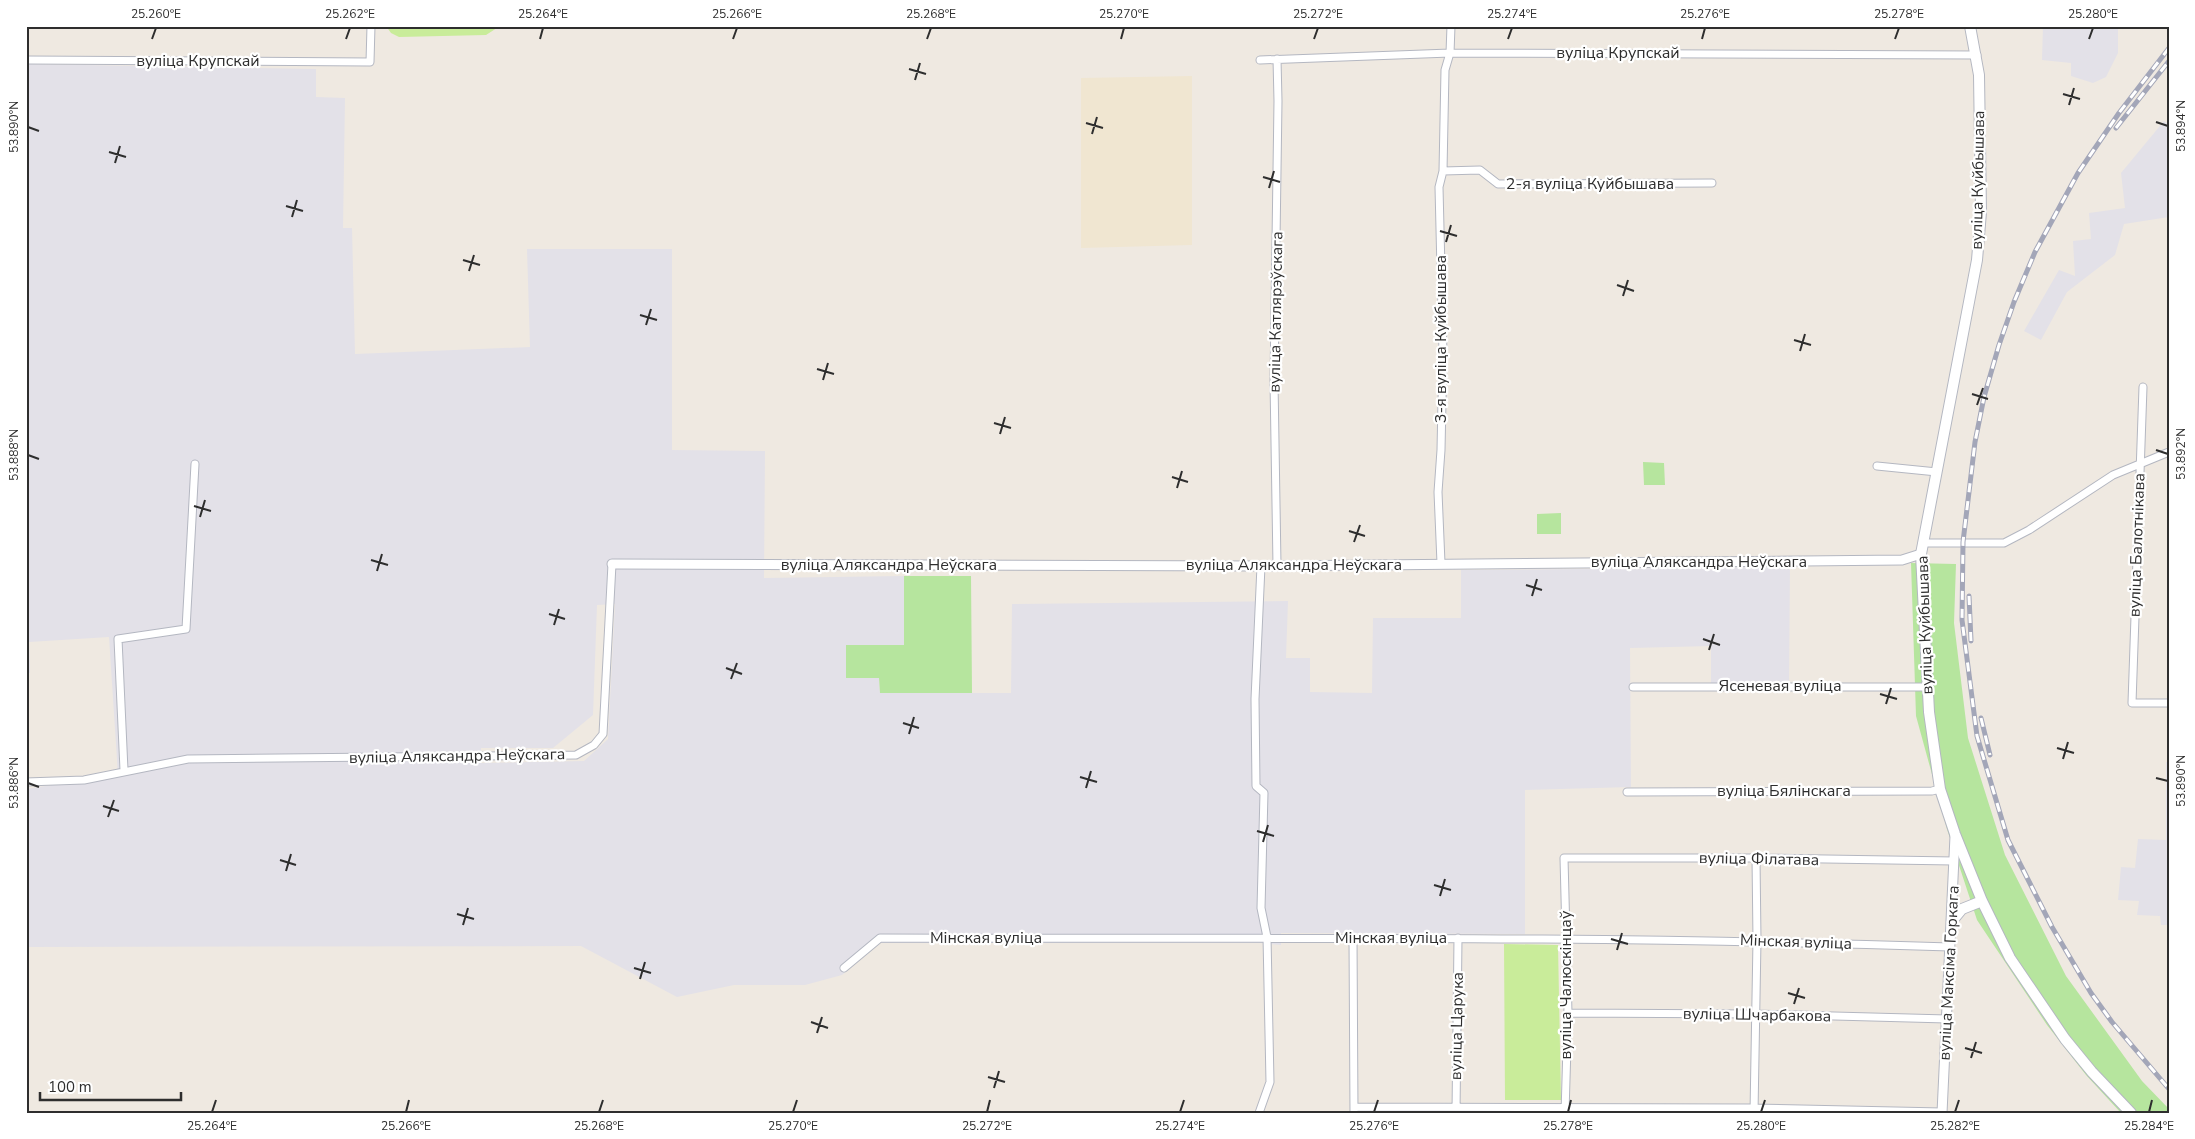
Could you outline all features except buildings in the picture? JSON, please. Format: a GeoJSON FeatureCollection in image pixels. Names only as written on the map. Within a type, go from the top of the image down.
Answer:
{"type":"FeatureCollection","features":[{"type":"Feature","properties":{"kind":"main road","name":"вуліца Куйбышава"},"geometry":{"type":"LineString","coordinates":[[1970,26],[1977,55],[1979,75],[1981,212],[1977,260],[1921,554],[1929,712],[1940,789],[1955,834],[1982,901],[2010,958],[2066,1039],[2092,1072],[2131,1113]]}},
{"type":"Feature","properties":{"kind":"main road"},"geometry":{"type":"LineString","coordinates":[[1952,921],[1962,909],[1982,901]]}},
{"type":"Feature","properties":{"kind":"street","name":"вуліца Крупскай"},"geometry":{"type":"LineString","coordinates":[[26,60],[370,62],[371,26]]}},
{"type":"Feature","properties":{"kind":"street","name":"3-я вуліца Куйбышава"},"geometry":{"type":"LineString","coordinates":[[1441,563],[1438,492],[1443,354],[1439,187],[1443,171],[1445,70],[1450,53],[1451,26]]}},
{"type":"Feature","properties":{"kind":"street","name":"вуліца Крупскай"},"geometry":{"type":"LineString","coordinates":[[1260,60],[1450,53],[1977,55]]}},
{"type":"Feature","properties":{"kind":"street","name":"вуліца Катлярэўскага"},"geometry":{"type":"LineString","coordinates":[[1277,59],[1274,380],[1277,565]]}},
{"type":"Feature","properties":{"kind":"street","name":"2-я вуліца Куйбышава"},"geometry":{"type":"LineString","coordinates":[[1443,171],[1480,170],[1498,184],[1712,183]]}},
{"type":"Feature","properties":{"kind":"street","name":"вуліца Балотнікава"},"geometry":{"type":"LineString","coordinates":[[2143,387],[2132,703],[2169,703]]}},
{"type":"Feature","properties":{"kind":"street"},"geometry":{"type":"LineString","coordinates":[[1923,543],[2004,543],[2029,530],[2113,475],[2169,452]]}},
{"type":"Feature","properties":{"kind":"street"},"geometry":{"type":"LineString","coordinates":[[124,770],[118,639],[186,629],[195,464]]}},
{"type":"Feature","properties":{"kind":"street"},"geometry":{"type":"LineString","coordinates":[[1878,466],[1937,472]]}},
{"type":"Feature","properties":{"kind":"street","name":"вуліца Аляксандра Неўскага"},"geometry":{"type":"LineString","coordinates":[[26,782],[84,780],[124,770],[188,759],[576,754],[594,745],[603,734],[612,564],[1261,566],[1902,560],[1921,554]]}},
{"type":"Feature","properties":{"kind":"street"},"geometry":{"type":"LineString","coordinates":[[1259,1113],[1270,1082],[1267,937],[1260,908],[1264,793],[1256,786],[1254,699],[1261,566]]}},
{"type":"Feature","properties":{"kind":"street","name":"Ясеневая вуліца"},"geometry":{"type":"LineString","coordinates":[[1633,687],[1927,687]]}},
{"type":"Feature","properties":{"kind":"street","name":"вуліца Бялінскага"},"geometry":{"type":"LineString","coordinates":[[1627,792],[1922,791],[1940,789]]}},
{"type":"Feature","properties":{"kind":"street","name":"вуліца Максіма Горкага"},"geometry":{"type":"LineString","coordinates":[[1942,1112],[1955,834]]}},
{"type":"Feature","properties":{"kind":"street","name":"вуліца Філатава"},"geometry":{"type":"LineString","coordinates":[[1564,858],[1954,861]]}},
{"type":"Feature","properties":{"kind":"street","name":"вуліца Чалюскінцаў"},"geometry":{"type":"LineString","coordinates":[[1564,858],[1568,1013],[1565,1110]]}},
{"type":"Feature","properties":{"kind":"street"},"geometry":{"type":"LineString","coordinates":[[1754,1110],[1758,940],[1756,858]]}},
{"type":"Feature","properties":{"kind":"street","name":"Мінская вуліца"},"geometry":{"type":"LineString","coordinates":[[844,968],[880,938],[1267,937],[1758,940],[1950,947]]}},
{"type":"Feature","properties":{"kind":"street"},"geometry":{"type":"LineString","coordinates":[[1353,938],[1354,1110],[1942,1112]]}},
{"type":"Feature","properties":{"kind":"street","name":"вуліца Царука"},"geometry":{"type":"LineString","coordinates":[[1456,1110],[1458,938]]}},
{"type":"Feature","properties":{"kind":"street","name":"вуліца Шчарбакова"},"geometry":{"type":"LineString","coordinates":[[1568,1013],[1947,1018]]}},
{"type":"Feature","properties":{"kind":"shaded area"},"geometry":{"type":"Polygon","coordinates":[[[2043,26],[2118,26],[2118,53],[2106,77],[2093,83],[2071,76],[2071,63],[2042,60],[2043,26]]]}},
{"type":"Feature","properties":{"kind":"shaded area"},"geometry":{"type":"Polygon","coordinates":[[[26,64],[316,69],[316,97],[345,98],[343,228],[352,228],[355,354],[530,347],[527,249],[672,249],[672,450],[765,451],[764,578],[904,576],[904,645],[846,646],[879,678],[880,693],[1011,693],[1012,604],[1288,601],[1286,658],[1310,658],[1310,692],[1372,693],[1373,618],[1461,618],[1461,570],[1790,567],[1789,683],[1711,683],[1711,646],[1630,648],[1631,787],[1525,790],[1525,934],[1281,933],[1281,945],[1260,943],[879,943],[842,975],[805,985],[734,985],[677,997],[581,946],[26,947],[26,789],[118,775],[109,637],[29,642],[30,673],[26,673],[26,64]],[[615,604],[597,605],[593,715],[553,748],[481,748],[481,763],[584,761],[608,739],[615,604]]]}},
{"type":"Feature","properties":{"kind":"shaded area"},"geometry":{"type":"Polygon","coordinates":[[[1192,76],[1192,245],[1081,248],[1081,78],[1192,76]]]}},
{"type":"Feature","properties":{"kind":"shaded area"},"geometry":{"type":"Polygon","coordinates":[[[2164,121],[2169,125],[2169,157],[2167,160],[2169,217],[2124,224],[2115,255],[2067,292],[2041,340],[2024,331],[2059,270],[2075,276],[2073,241],[2091,239],[2089,213],[2125,208],[2121,173],[2164,121]]]}},
{"type":"Feature","properties":{"kind":"shaded area"},"geometry":{"type":"Polygon","coordinates":[[[2166,762],[2169,762],[2169,925],[2161,925],[2160,916],[2137,915],[2139,901],[2118,900],[2121,867],[2135,868],[2138,839],[2166,840],[2166,762]]]}},
{"type":"Feature","properties":{"kind":"green space"},"geometry":{"type":"Polygon","coordinates":[[[386,26],[500,26],[486,35],[399,37],[391,33],[386,26]]]}},
{"type":"Feature","properties":{"kind":"green space"},"geometry":{"type":"Polygon","coordinates":[[[1643,462],[1664,463],[1665,485],[1644,485],[1643,462]]]}},
{"type":"Feature","properties":{"kind":"green space"},"geometry":{"type":"Polygon","coordinates":[[[1561,513],[1561,534],[1537,534],[1537,514],[1561,513]]]}},
{"type":"Feature","properties":{"kind":"green space"},"geometry":{"type":"Polygon","coordinates":[[[1911,563],[1956,564],[1954,623],[1968,738],[2005,855],[2066,976],[2142,1081],[2169,1109],[2169,1113],[2121,1113],[2086,1075],[2047,1025],[1977,920],[1947,829],[1916,716],[1911,563]]]}},
{"type":"Feature","properties":{"kind":"green space"},"geometry":{"type":"Polygon","coordinates":[[[904,576],[971,576],[972,693],[880,693],[879,678],[846,678],[846,645],[904,645],[904,576]]]}},
{"type":"Feature","properties":{"kind":"green space"},"geometry":{"type":"Polygon","coordinates":[[[1504,944],[1558,945],[1561,1100],[1505,1100],[1504,944]]]}},
{"type":"Feature","properties":{"kind":"railway"},"geometry":{"type":"LineString","coordinates":[[2169,48],[2119,113],[2078,173],[2035,252],[2014,302],[1984,397],[1975,442],[1963,542],[1962,620],[1977,736],[2008,840],[2052,927],[2091,993],[2112,1022],[2169,1089]]}},
{"type":"Feature","properties":{"kind":"railway"},"geometry":{"type":"LineString","coordinates":[[2116,128],[2169,61]]}},
{"type":"Feature","properties":{"kind":"railway"},"geometry":{"type":"LineString","coordinates":[[1969,596],[1971,641]]}},
{"type":"Feature","properties":{"kind":"railway"},"geometry":{"type":"LineString","coordinates":[[1981,718],[1990,755]]}}]}
